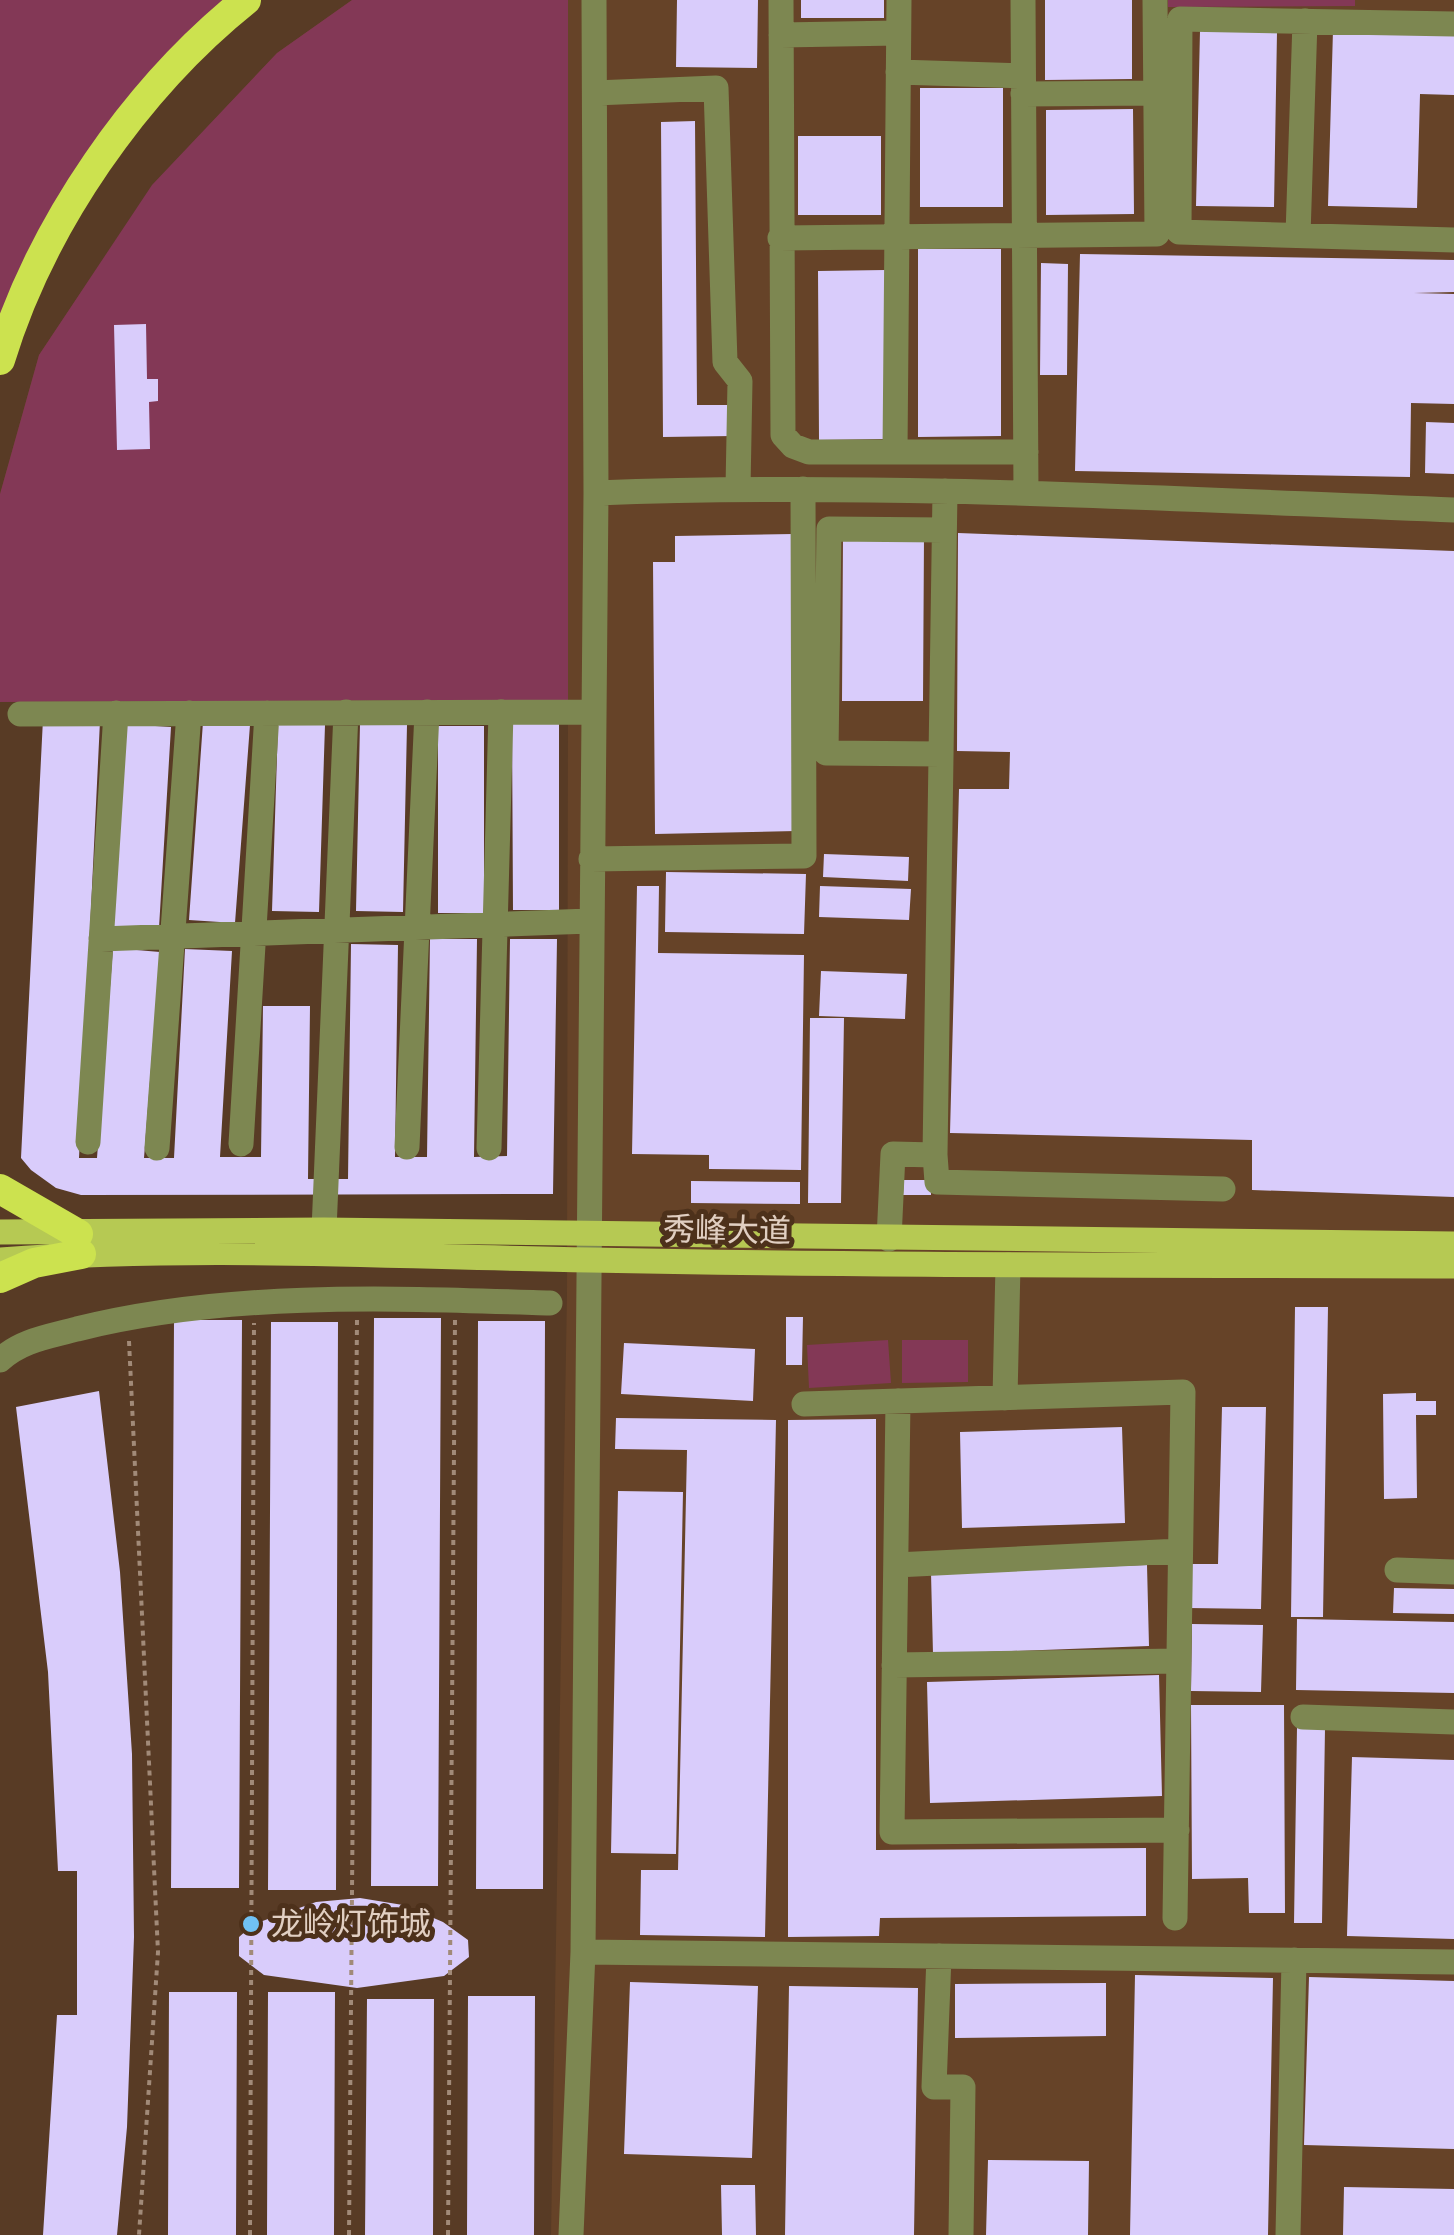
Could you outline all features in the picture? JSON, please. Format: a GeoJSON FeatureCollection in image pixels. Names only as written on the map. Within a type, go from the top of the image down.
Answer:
{"type":"FeatureCollection","features":[{"type":"Feature","properties":{"kind":"highway"},"geometry":{"type":"LineString","coordinates":[[0,360],[12,319],[52,238],[112,146],[166,77],[246,0]]}},
{"type":"Feature","properties":{"kind":"highway"},"geometry":{"type":"LineString","coordinates":[[0,1189],[79,1244]]}},
{"type":"Feature","properties":{"kind":"highway"},"geometry":{"type":"LineString","coordinates":[[0,1278],[79,1244]]}},
{"type":"Feature","properties":{"kind":"main road","name":"秀峰大道"},"geometry":{"type":"LineString","coordinates":[[0,1260],[79,1244],[324,1230],[588,1248],[1008,1265],[1454,1266]]}},
{"type":"Feature","properties":{"kind":"main road","name":"秀峰大道"},"geometry":{"type":"LineString","coordinates":[[0,1232],[79,1244],[310,1250],[588,1248],[889,1239],[1454,1244]]}},
{"type":"Feature","properties":{"kind":"street"},"geometry":{"type":"LineString","coordinates":[[571,2235],[583,1952],[596,493],[594,0]]}},
{"type":"Feature","properties":{"kind":"street"},"geometry":{"type":"LineString","coordinates":[[781,0],[783,435],[793,446],[809,452],[1026,452]]}},
{"type":"Feature","properties":{"kind":"street"},"geometry":{"type":"LineString","coordinates":[[895,451],[898,0]]}},
{"type":"Feature","properties":{"kind":"street"},"geometry":{"type":"LineString","coordinates":[[1023,0],[1026,493]]}},
{"type":"Feature","properties":{"kind":"street"},"geometry":{"type":"LineString","coordinates":[[780,238],[1157,234],[1155,0]]}},
{"type":"Feature","properties":{"kind":"street"},"geometry":{"type":"LineString","coordinates":[[1454,24],[1180,19],[1178,232],[1454,240]]}},
{"type":"Feature","properties":{"kind":"street"},"geometry":{"type":"LineString","coordinates":[[1298,235],[1305,21]]}},
{"type":"Feature","properties":{"kind":"street"},"geometry":{"type":"LineString","coordinates":[[781,36],[898,33]]}},
{"type":"Feature","properties":{"kind":"street"},"geometry":{"type":"LineString","coordinates":[[898,72],[1023,85],[1155,92]]}},
{"type":"Feature","properties":{"kind":"street"},"geometry":{"type":"LineString","coordinates":[[595,93],[716,88],[725,362],[740,381],[738,488]]}},
{"type":"Feature","properties":{"kind":"street"},"geometry":{"type":"LineString","coordinates":[[596,493],[738,488],[945,491],[1454,510]]}},
{"type":"Feature","properties":{"kind":"street"},"geometry":{"type":"LineString","coordinates":[[591,859],[804,856],[803,489]]}},
{"type":"Feature","properties":{"kind":"street"},"geometry":{"type":"LineString","coordinates":[[945,491],[937,1182],[1224,1188]]}},
{"type":"Feature","properties":{"kind":"street"},"geometry":{"type":"LineString","coordinates":[[941,754],[826,753],[829,529],[944,530]]}},
{"type":"Feature","properties":{"kind":"street"},"geometry":{"type":"LineString","coordinates":[[324,1230],[346,712]]}},
{"type":"Feature","properties":{"kind":"street"},"geometry":{"type":"LineString","coordinates":[[407,1147],[428,712]]}},
{"type":"Feature","properties":{"kind":"street"},"geometry":{"type":"LineString","coordinates":[[489,1148],[501,712]]}},
{"type":"Feature","properties":{"kind":"street"},"geometry":{"type":"LineString","coordinates":[[20,714],[592,712]]}},
{"type":"Feature","properties":{"kind":"street"},"geometry":{"type":"LineString","coordinates":[[88,1142],[116,713]]}},
{"type":"Feature","properties":{"kind":"street"},"geometry":{"type":"LineString","coordinates":[[157,1148],[189,713]]}},
{"type":"Feature","properties":{"kind":"street"},"geometry":{"type":"LineString","coordinates":[[241,1144],[267,713]]}},
{"type":"Feature","properties":{"kind":"street"},"geometry":{"type":"LineString","coordinates":[[101,939],[590,921]]}},
{"type":"Feature","properties":{"kind":"street"},"geometry":{"type":"LineString","coordinates":[[889,1239],[892,1154],[935,1155]]}},
{"type":"Feature","properties":{"kind":"street"},"geometry":{"type":"LineString","coordinates":[[1005,1398],[1008,1265]]}},
{"type":"Feature","properties":{"kind":"street"},"geometry":{"type":"LineString","coordinates":[[0,1360],[17,1345],[128,1316],[254,1304],[456,1300],[550,1303]]}},
{"type":"Feature","properties":{"kind":"street"},"geometry":{"type":"LineString","coordinates":[[804,1404],[1183,1392],[1176,1918]]}},
{"type":"Feature","properties":{"kind":"street"},"geometry":{"type":"LineString","coordinates":[[898,1401],[892,1832],[1176,1830]]}},
{"type":"Feature","properties":{"kind":"street"},"geometry":{"type":"LineString","coordinates":[[896,1564],[1180,1551]]}},
{"type":"Feature","properties":{"kind":"street"},"geometry":{"type":"LineString","coordinates":[[1397,1570],[1454,1572]]}},
{"type":"Feature","properties":{"kind":"street"},"geometry":{"type":"LineString","coordinates":[[894,1665],[1179,1660]]}},
{"type":"Feature","properties":{"kind":"street"},"geometry":{"type":"LineString","coordinates":[[1302,1717],[1454,1722]]}},
{"type":"Feature","properties":{"kind":"street"},"geometry":{"type":"LineString","coordinates":[[583,1952],[1454,1962]]}},
{"type":"Feature","properties":{"kind":"street"},"geometry":{"type":"LineString","coordinates":[[939,1956],[934,2087],[963,2087],[961,2235]]}},
{"type":"Feature","properties":{"kind":"street"},"geometry":{"type":"LineString","coordinates":[[1288,2235],[1294,1960]]}},
{"type":"Feature","properties":{"kind":"path"},"geometry":{"type":"LineString","coordinates":[[448,2235],[456,1300]]}},
{"type":"Feature","properties":{"kind":"path"},"geometry":{"type":"LineString","coordinates":[[349,2235],[357,1301]]}},
{"type":"Feature","properties":{"kind":"path"},"geometry":{"type":"LineString","coordinates":[[250,2235],[254,1304]]}},
{"type":"Feature","properties":{"kind":"path"},"geometry":{"type":"LineString","coordinates":[[128,1316],[158,1952],[139,2235]]}},
{"type":"Feature","properties":{"kind":"shaded area"},"geometry":{"type":"Polygon","coordinates":[[[0,0],[225,0],[0,326],[0,0]]]}},
{"type":"Feature","properties":{"kind":"shaded area"},"geometry":{"type":"Polygon","coordinates":[[[352,0],[1454,0],[1454,2235],[551,2235],[567,1294],[568,700],[0,702],[0,494],[39,355],[153,185],[277,53],[352,0]]]}},
{"type":"Feature","properties":{"kind":"shaded area"},"geometry":{"type":"Polygon","coordinates":[[[352,0],[568,0],[568,700],[0,702],[0,494],[39,355],[152,185],[277,53],[352,0]]]}},
{"type":"Feature","properties":{"kind":"shaded area"},"geometry":{"type":"Polygon","coordinates":[[[1168,0],[1355,0],[1355,6],[1168,7],[1168,0]]]}},
{"type":"Feature","properties":{"kind":"shaded area"},"geometry":{"type":"Polygon","coordinates":[[[888,1340],[891,1383],[809,1388],[807,1345],[888,1340]]]}},
{"type":"Feature","properties":{"kind":"shaded area"},"geometry":{"type":"Polygon","coordinates":[[[902,1340],[968,1340],[968,1382],[902,1383],[902,1340]]]}},
{"type":"Feature","properties":{"kind":"building"},"geometry":{"type":"Polygon","coordinates":[[[677,0],[758,0],[757,68],[676,67],[677,0]]]}},
{"type":"Feature","properties":{"kind":"building"},"geometry":{"type":"Polygon","coordinates":[[[801,0],[884,0],[884,18],[801,18],[801,0]]]}},
{"type":"Feature","properties":{"kind":"building"},"geometry":{"type":"Polygon","coordinates":[[[1045,0],[1132,0],[1132,79],[1045,80],[1045,0]]]}},
{"type":"Feature","properties":{"kind":"building"},"geometry":{"type":"Polygon","coordinates":[[[1333,30],[1454,33],[1454,95],[1420,94],[1417,208],[1328,206],[1333,30]]]}},
{"type":"Feature","properties":{"kind":"building"},"geometry":{"type":"Polygon","coordinates":[[[1200,31],[1277,32],[1274,207],[1196,206],[1200,31]]]}},
{"type":"Feature","properties":{"kind":"building"},"geometry":{"type":"Polygon","coordinates":[[[920,88],[1003,88],[1003,207],[920,207],[920,88]]]}},
{"type":"Feature","properties":{"kind":"building"},"geometry":{"type":"Polygon","coordinates":[[[1133,109],[1134,214],[1046,215],[1046,110],[1133,109]]]}},
{"type":"Feature","properties":{"kind":"building"},"geometry":{"type":"Polygon","coordinates":[[[695,121],[697,405],[732,405],[733,436],[663,437],[661,122],[695,121]]]}},
{"type":"Feature","properties":{"kind":"building"},"geometry":{"type":"Polygon","coordinates":[[[798,136],[881,136],[881,215],[798,215],[798,136]]]}},
{"type":"Feature","properties":{"kind":"building"},"geometry":{"type":"Polygon","coordinates":[[[918,249],[1001,249],[1001,436],[918,437],[918,249]]]}},
{"type":"Feature","properties":{"kind":"building"},"geometry":{"type":"Polygon","coordinates":[[[1080,254],[1454,260],[1454,292],[1414,293],[1454,294],[1454,404],[1411,403],[1410,477],[1075,471],[1080,254]]]}},
{"type":"Feature","properties":{"kind":"building"},"geometry":{"type":"Polygon","coordinates":[[[1041,263],[1068,264],[1067,375],[1040,375],[1041,263]]]}},
{"type":"Feature","properties":{"kind":"building"},"geometry":{"type":"Polygon","coordinates":[[[885,270],[885,439],[819,440],[818,271],[885,270]]]}},
{"type":"Feature","properties":{"kind":"building"},"geometry":{"type":"Polygon","coordinates":[[[146,324],[147,379],[158,379],[158,401],[149,402],[150,449],[117,450],[114,325],[146,324]]]}},
{"type":"Feature","properties":{"kind":"building"},"geometry":{"type":"Polygon","coordinates":[[[1426,422],[1454,423],[1454,474],[1425,473],[1426,422]]]}},
{"type":"Feature","properties":{"kind":"building"},"geometry":{"type":"Polygon","coordinates":[[[958,533],[1454,551],[1454,1197],[1252,1190],[1252,1140],[950,1133],[959,789],[1009,789],[1010,752],[957,751],[958,533]]]}},
{"type":"Feature","properties":{"kind":"building"},"geometry":{"type":"Polygon","coordinates":[[[793,534],[796,831],[655,834],[653,562],[675,562],[675,536],[793,534]]]}},
{"type":"Feature","properties":{"kind":"building"},"geometry":{"type":"Polygon","coordinates":[[[843,536],[924,536],[923,701],[842,701],[843,536]]]}},
{"type":"Feature","properties":{"kind":"building"},"geometry":{"type":"Polygon","coordinates":[[[43,719],[100,721],[79,1158],[97,1158],[113,948],[160,952],[144,1158],[174,1158],[185,949],[232,951],[220,1157],[261,1157],[263,1006],[310,1006],[308,1179],[348,1179],[351,944],[398,945],[395,1157],[427,1157],[430,939],[477,939],[474,1157],[507,1156],[510,939],[557,939],[553,1194],[81,1195],[56,1188],[31,1170],[21,1158],[43,719]]]}},
{"type":"Feature","properties":{"kind":"building"},"geometry":{"type":"Polygon","coordinates":[[[203,722],[250,725],[235,923],[189,920],[203,722]]]}},
{"type":"Feature","properties":{"kind":"building"},"geometry":{"type":"Polygon","coordinates":[[[512,723],[559,723],[559,910],[513,910],[512,723]]]}},
{"type":"Feature","properties":{"kind":"building"},"geometry":{"type":"Polygon","coordinates":[[[124,724],[171,727],[159,928],[113,926],[124,724]]]}},
{"type":"Feature","properties":{"kind":"building"},"geometry":{"type":"Polygon","coordinates":[[[278,724],[325,725],[319,912],[272,911],[278,724]]]}},
{"type":"Feature","properties":{"kind":"building"},"geometry":{"type":"Polygon","coordinates":[[[360,724],[407,725],[403,912],[356,911],[360,724]]]}},
{"type":"Feature","properties":{"kind":"building"},"geometry":{"type":"Polygon","coordinates":[[[438,726],[484,726],[484,913],[438,913],[438,726]]]}},
{"type":"Feature","properties":{"kind":"building"},"geometry":{"type":"Polygon","coordinates":[[[824,854],[909,857],[908,881],[823,877],[824,854]]]}},
{"type":"Feature","properties":{"kind":"building"},"geometry":{"type":"Polygon","coordinates":[[[666,872],[806,874],[804,934],[665,932],[666,872]]]}},
{"type":"Feature","properties":{"kind":"building"},"geometry":{"type":"Polygon","coordinates":[[[637,886],[659,886],[658,953],[804,955],[801,1170],[709,1169],[709,1155],[632,1154],[637,886]]]}},
{"type":"Feature","properties":{"kind":"building"},"geometry":{"type":"Polygon","coordinates":[[[820,886],[911,889],[909,920],[819,917],[820,886]]]}},
{"type":"Feature","properties":{"kind":"building"},"geometry":{"type":"Polygon","coordinates":[[[821,971],[907,974],[905,1019],[819,1016],[821,971]]]}},
{"type":"Feature","properties":{"kind":"building"},"geometry":{"type":"Polygon","coordinates":[[[810,1018],[844,1018],[841,1203],[808,1203],[810,1018]]]}},
{"type":"Feature","properties":{"kind":"building"},"geometry":{"type":"Polygon","coordinates":[[[904,1180],[931,1180],[931,1195],[903,1195],[904,1180]]]}},
{"type":"Feature","properties":{"kind":"building"},"geometry":{"type":"Polygon","coordinates":[[[691,1181],[800,1182],[800,1204],[691,1203],[691,1181]]]}},
{"type":"Feature","properties":{"kind":"building"},"geometry":{"type":"Polygon","coordinates":[[[1295,1307],[1328,1307],[1323,1617],[1291,1617],[1295,1307]]]}},
{"type":"Feature","properties":{"kind":"building"},"geometry":{"type":"Polygon","coordinates":[[[786,1317],[803,1317],[802,1365],[786,1365],[786,1317]]]}},
{"type":"Feature","properties":{"kind":"building"},"geometry":{"type":"Polygon","coordinates":[[[374,1318],[441,1318],[438,1886],[371,1886],[374,1318]]]}},
{"type":"Feature","properties":{"kind":"building"},"geometry":{"type":"Polygon","coordinates":[[[174,1320],[242,1320],[239,1888],[171,1888],[174,1320]]]}},
{"type":"Feature","properties":{"kind":"building"},"geometry":{"type":"Polygon","coordinates":[[[478,1321],[545,1321],[543,1889],[476,1889],[478,1321]]]}},
{"type":"Feature","properties":{"kind":"building"},"geometry":{"type":"Polygon","coordinates":[[[271,1322],[338,1322],[336,1890],[268,1890],[271,1322]]]}},
{"type":"Feature","properties":{"kind":"building"},"geometry":{"type":"Polygon","coordinates":[[[624,1343],[755,1349],[753,1401],[621,1394],[624,1343]]]}},
{"type":"Feature","properties":{"kind":"building"},"geometry":{"type":"Polygon","coordinates":[[[99,1391],[120,1572],[132,1754],[134,1937],[127,2127],[117,2235],[43,2235],[57,2015],[77,2015],[77,1871],[58,1871],[48,1672],[16,1407],[99,1391]]]}},
{"type":"Feature","properties":{"kind":"building"},"geometry":{"type":"Polygon","coordinates":[[[1416,1393],[1416,1401],[1436,1401],[1436,1415],[1416,1415],[1417,1498],[1384,1499],[1383,1394],[1416,1393]]]}},
{"type":"Feature","properties":{"kind":"building"},"geometry":{"type":"Polygon","coordinates":[[[1222,1407],[1266,1407],[1261,1609],[1188,1608],[1189,1564],[1218,1564],[1222,1407]]]}},
{"type":"Feature","properties":{"kind":"building"},"geometry":{"type":"Polygon","coordinates":[[[616,1418],[776,1420],[765,1937],[640,1935],[641,1870],[678,1870],[687,1450],[615,1449],[616,1418]]]}},
{"type":"Feature","properties":{"kind":"building"},"geometry":{"type":"Polygon","coordinates":[[[876,1419],[876,1850],[1146,1848],[1146,1916],[880,1918],[879,1936],[788,1937],[788,1420],[876,1419]]]}},
{"type":"Feature","properties":{"kind":"building"},"geometry":{"type":"Polygon","coordinates":[[[1122,1427],[1125,1523],[962,1528],[960,1432],[1122,1427]]]}},
{"type":"Feature","properties":{"kind":"building"},"geometry":{"type":"Polygon","coordinates":[[[618,1491],[683,1492],[676,1854],[611,1853],[618,1491]]]}},
{"type":"Feature","properties":{"kind":"building"},"geometry":{"type":"Polygon","coordinates":[[[1147,1565],[1149,1646],[933,1654],[931,1573],[1147,1565]]]}},
{"type":"Feature","properties":{"kind":"building"},"geometry":{"type":"Polygon","coordinates":[[[1394,1588],[1454,1589],[1454,1614],[1393,1613],[1394,1588]]]}},
{"type":"Feature","properties":{"kind":"building"},"geometry":{"type":"Polygon","coordinates":[[[1297,1619],[1454,1622],[1454,1693],[1296,1690],[1297,1619]]]}},
{"type":"Feature","properties":{"kind":"building"},"geometry":{"type":"Polygon","coordinates":[[[1192,1624],[1263,1625],[1261,1692],[1191,1691],[1192,1624]]]}},
{"type":"Feature","properties":{"kind":"building"},"geometry":{"type":"Polygon","coordinates":[[[1159,1675],[1162,1796],[930,1803],[927,1682],[1159,1675]]]}},
{"type":"Feature","properties":{"kind":"building"},"geometry":{"type":"Polygon","coordinates":[[[1191,1705],[1284,1705],[1285,1913],[1249,1913],[1248,1878],[1192,1879],[1191,1705]]]}},
{"type":"Feature","properties":{"kind":"building"},"geometry":{"type":"Polygon","coordinates":[[[1297,1727],[1325,1728],[1322,1923],[1294,1923],[1297,1727]]]}},
{"type":"Feature","properties":{"kind":"building"},"geometry":{"type":"Polygon","coordinates":[[[1352,1757],[1454,1760],[1454,1939],[1347,1936],[1352,1757]]]}},
{"type":"Feature","properties":{"kind":"building"},"geometry":{"type":"Polygon","coordinates":[[[360,1898],[403,1905],[443,1922],[468,1940],[469,1957],[444,1976],[357,1988],[264,1975],[239,1956],[239,1937],[254,1924],[316,1902],[360,1898]]]}},
{"type":"Feature","properties":{"kind":"building"},"geometry":{"type":"Polygon","coordinates":[[[1135,1975],[1273,1978],[1268,2235],[1130,2235],[1135,1975]]]}},
{"type":"Feature","properties":{"kind":"building"},"geometry":{"type":"Polygon","coordinates":[[[1309,1977],[1454,1981],[1454,2149],[1304,2145],[1309,1977]]]}},
{"type":"Feature","properties":{"kind":"building"},"geometry":{"type":"Polygon","coordinates":[[[630,1982],[758,1986],[752,2158],[624,2154],[630,1982]]]}},
{"type":"Feature","properties":{"kind":"building"},"geometry":{"type":"Polygon","coordinates":[[[1106,1983],[1106,2036],[955,2038],[955,1984],[1106,1983]]]}},
{"type":"Feature","properties":{"kind":"building"},"geometry":{"type":"Polygon","coordinates":[[[789,1986],[918,1988],[914,2235],[785,2235],[789,1986]]]}},
{"type":"Feature","properties":{"kind":"building"},"geometry":{"type":"Polygon","coordinates":[[[169,1992],[237,1992],[236,2235],[168,2235],[169,1992]]]}},
{"type":"Feature","properties":{"kind":"building"},"geometry":{"type":"Polygon","coordinates":[[[268,1992],[335,1992],[334,2235],[267,2235],[268,1992]]]}},
{"type":"Feature","properties":{"kind":"building"},"geometry":{"type":"Polygon","coordinates":[[[468,1996],[535,1996],[534,2235],[467,2235],[468,1996]]]}},
{"type":"Feature","properties":{"kind":"building"},"geometry":{"type":"Polygon","coordinates":[[[367,1999],[434,1999],[433,2235],[365,2235],[367,1999]]]}},
{"type":"Feature","properties":{"kind":"building"},"geometry":{"type":"Polygon","coordinates":[[[988,2160],[1089,2161],[1088,2235],[986,2235],[988,2160]]]}},
{"type":"Feature","properties":{"kind":"building"},"geometry":{"type":"Polygon","coordinates":[[[721,2185],[755,2185],[756,2235],[722,2235],[721,2185]]]}},
{"type":"Feature","properties":{"kind":"building"},"geometry":{"type":"Polygon","coordinates":[[[1344,2187],[1454,2189],[1454,2235],[1343,2235],[1344,2187]]]}},
{"type":"Feature","properties":{"kind":"place","name":"龙岭灯饰城"},"geometry":{"type":"Point","coordinates":[251,1924]}}]}
